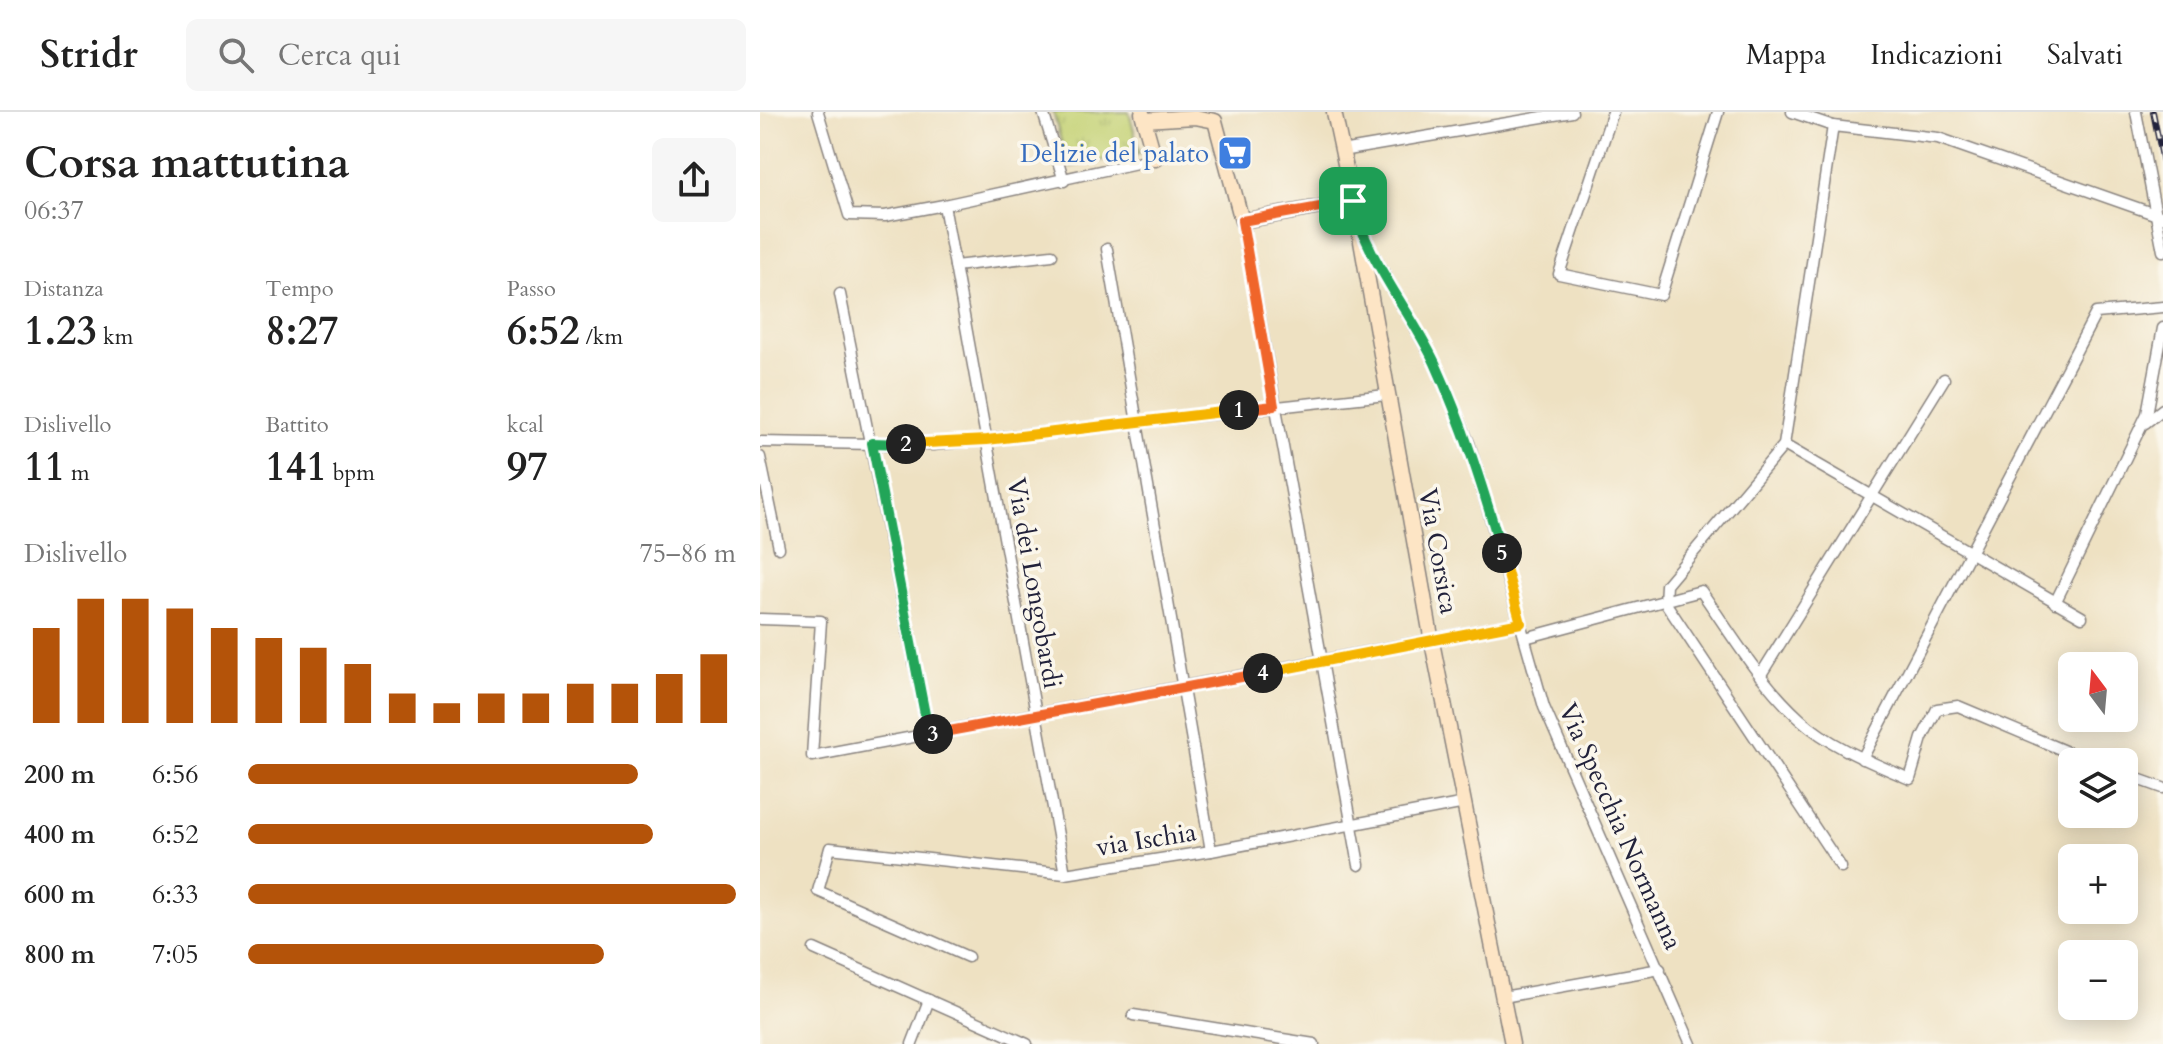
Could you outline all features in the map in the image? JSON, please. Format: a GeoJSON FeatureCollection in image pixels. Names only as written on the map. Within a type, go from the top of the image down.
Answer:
{"type":"FeatureCollection","features":[{"type":"Feature","properties":{"kind":"main road","name":"Via Corsica"},"geometry":{"type":"LineString","coordinates":[[1334,112],[1359,230],[1432,642],[1512,1044]]}},
{"type":"Feature","properties":{"kind":"main road"},"geometry":{"type":"LineString","coordinates":[[1155,159],[1143,116],[1214,117],[1242,221],[1353,201]]}},
{"type":"Feature","properties":{"kind":"street"},"geometry":{"type":"LineString","coordinates":[[818,112],[849,215],[885,216],[1064,181],[1155,159]]}},
{"type":"Feature","properties":{"kind":"street"},"geometry":{"type":"LineString","coordinates":[[1043,112],[1064,181]]}},
{"type":"Feature","properties":{"kind":"street"},"geometry":{"type":"LineString","coordinates":[[1341,151],[1572,112]]}},
{"type":"Feature","properties":{"kind":"street"},"geometry":{"type":"LineString","coordinates":[[1613,112],[1559,274],[1661,295],[1718,112]]}},
{"type":"Feature","properties":{"kind":"street"},"geometry":{"type":"LineString","coordinates":[[1792,112],[1806,114],[1833,126],[1938,138],[2159,215]]}},
{"type":"Feature","properties":{"kind":"street"},"geometry":{"type":"LineString","coordinates":[[2136,112],[2159,215],[2163,251]]}},
{"type":"Feature","properties":{"kind":"street"},"geometry":{"type":"LineString","coordinates":[[1833,126],[1784,445],[1666,585],[1665,602],[1841,867]]}},
{"type":"Feature","properties":{"kind":"street","name":"Via dei Longobardi"},"geometry":{"type":"LineString","coordinates":[[944,205],[1065,874]]}},
{"type":"Feature","properties":{"kind":"street"},"geometry":{"type":"LineString","coordinates":[[1242,221],[1359,865]]}},
{"type":"Feature","properties":{"kind":"street","name":"Via Specchia Normanna"},"geometry":{"type":"LineString","coordinates":[[1359,230],[1434,361],[1463,430],[1544,707],[1691,1044]]}},
{"type":"Feature","properties":{"kind":"street"},"geometry":{"type":"LineString","coordinates":[[1107,249],[1211,851]]}},
{"type":"Feature","properties":{"kind":"street"},"geometry":{"type":"LineString","coordinates":[[955,266],[1052,255]]}},
{"type":"Feature","properties":{"kind":"street"},"geometry":{"type":"LineString","coordinates":[[840,294],[929,735]]}},
{"type":"Feature","properties":{"kind":"street"},"geometry":{"type":"LineString","coordinates":[[1862,759],[2096,313],[2163,307]]}},
{"type":"Feature","properties":{"kind":"street"},"geometry":{"type":"LineString","coordinates":[[2055,603],[2147,414],[2163,328]]}},
{"type":"Feature","properties":{"kind":"street"},"geometry":{"type":"LineString","coordinates":[[1760,676],[1944,379]]}},
{"type":"Feature","properties":{"kind":"street"},"geometry":{"type":"LineString","coordinates":[[760,442],[933,445],[1386,395]]}},
{"type":"Feature","properties":{"kind":"street"},"geometry":{"type":"LineString","coordinates":[[2140,426],[2163,409]]}},
{"type":"Feature","properties":{"kind":"street"},"geometry":{"type":"LineString","coordinates":[[1784,445],[2082,617]]}},
{"type":"Feature","properties":{"kind":"street"},"geometry":{"type":"LineString","coordinates":[[760,457],[779,548]]}},
{"type":"Feature","properties":{"kind":"street"},"geometry":{"type":"LineString","coordinates":[[1525,638],[1701,591],[1760,676],[1802,721],[1862,759],[1910,779],[1922,738],[1937,709],[1958,706],[2058,748]]}},
{"type":"Feature","properties":{"kind":"street"},"geometry":{"type":"LineString","coordinates":[[760,619],[821,621],[812,756],[1521,623]]}},
{"type":"Feature","properties":{"kind":"street"},"geometry":{"type":"LineString","coordinates":[[2138,779],[2163,788]]}},
{"type":"Feature","properties":{"kind":"street","name":"via Ischia"},"geometry":{"type":"LineString","coordinates":[[968,957],[818,891],[830,848],[1065,874],[1211,851],[1465,803]]}},
{"type":"Feature","properties":{"kind":"street"},"geometry":{"type":"LineString","coordinates":[[814,949],[1027,1044]]}},
{"type":"Feature","properties":{"kind":"street"},"geometry":{"type":"LineString","coordinates":[[1503,997],[1660,969]]}},
{"type":"Feature","properties":{"kind":"street"},"geometry":{"type":"LineString","coordinates":[[912,1044],[929,1000]]}},
{"type":"Feature","properties":{"kind":"street"},"geometry":{"type":"LineString","coordinates":[[1133,1015],[1314,1044]]}},
{"type":"Feature","properties":{"kind":"green space"},"geometry":{"type":"Polygon","coordinates":[[[1053,112],[1129,112],[1140,153],[1068,167],[1053,112]]]}},
{"type":"Feature","properties":{"kind":"railway"},"geometry":{"type":"LineString","coordinates":[[2153,112],[2163,162]]}},
{"type":"Feature","properties":{"kind":"place","name":"Delizie del palato"},"geometry":{"type":"Point","coordinates":[1235,153]}},
{"type":"Feature","properties":{"kind":"route"},"geometry":{"type":"LineString","coordinates":[[1353,201],[1359,230],[1434,361],[1469,443],[1521,623],[929,735],[872,443],[933,445],[1274,406],[1242,221],[1353,201]]}}]}
